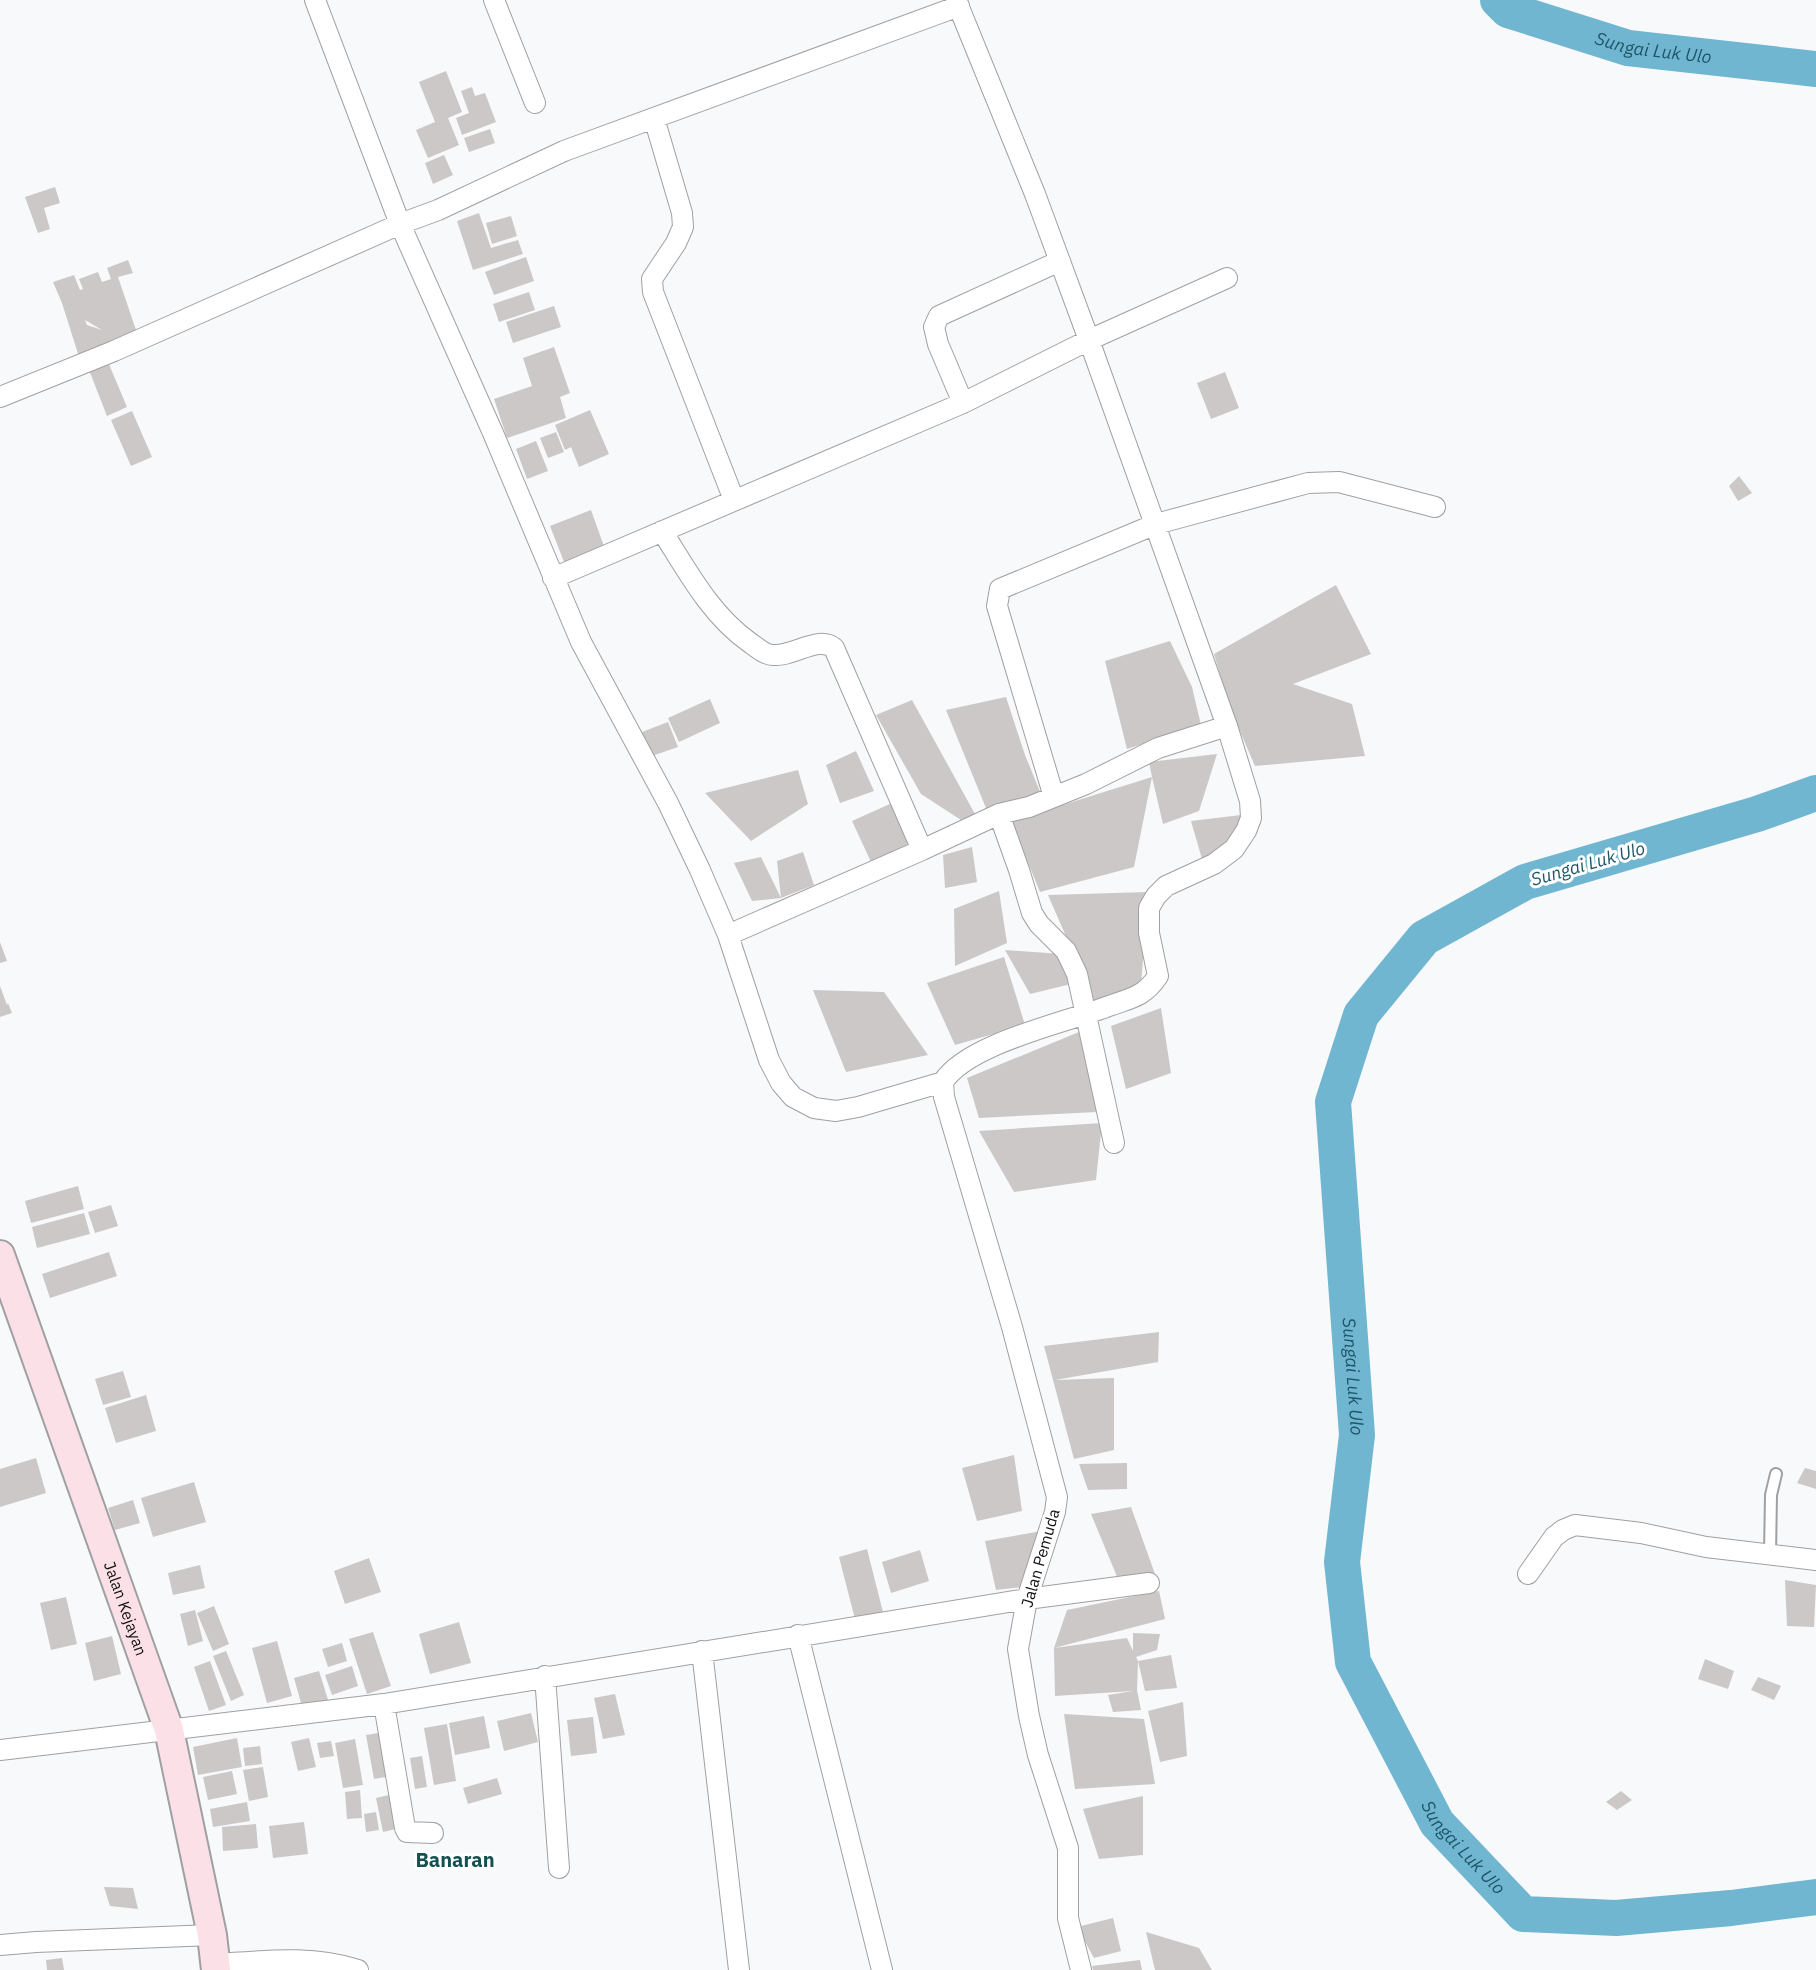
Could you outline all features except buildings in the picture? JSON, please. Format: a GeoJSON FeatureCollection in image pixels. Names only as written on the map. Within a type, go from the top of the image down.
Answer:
{"type":"FeatureCollection","features":[{"type":"Feature","properties":{"kind":"main road","name":"Jalan Kejayan"},"geometry":{"type":"LineString","coordinates":[[0,1255],[169,1730],[212,1935],[216,1967]]}},
{"type":"Feature","properties":{"kind":"street"},"geometry":{"type":"LineString","coordinates":[[0,397],[114,351],[400,224],[438,210],[564,151],[958,3],[1030,183],[1089,340],[1227,726],[1250,801],[1251,818],[1246,831],[1234,849],[1214,864],[1166,886],[1149,908],[1149,933],[1158,976],[1149,989],[1138,996],[1086,1016],[1038,1029],[977,1054],[949,1072],[943,1082],[858,1107],[836,1111],[814,1108],[793,1097],[781,1083],[769,1060],[728,935],[700,870],[668,803],[581,642],[493,433],[400,224],[315,0]]}},
{"type":"Feature","properties":{"kind":"street"},"geometry":{"type":"LineString","coordinates":[[494,0],[535,103]]}},
{"type":"Feature","properties":{"kind":"street"},"geometry":{"type":"LineString","coordinates":[[654,118],[682,213],[683,227],[676,243],[652,279],[653,292],[734,500]]}},
{"type":"Feature","properties":{"kind":"street"},"geometry":{"type":"LineString","coordinates":[[963,403],[934,327],[939,316],[1060,261]]}},
{"type":"Feature","properties":{"kind":"street"},"geometry":{"type":"LineString","coordinates":[[553,578],[963,403],[1089,340],[1227,278]]}},
{"type":"Feature","properties":{"kind":"street"},"geometry":{"type":"LineString","coordinates":[[1054,797],[997,606],[1000,589],[1156,524],[1308,483],[1339,482],[1436,507]]}},
{"type":"Feature","properties":{"kind":"street"},"geometry":{"type":"LineString","coordinates":[[662,531],[706,601],[733,631],[758,649],[771,656],[788,654],[819,643],[829,644],[834,648],[922,850]]}},
{"type":"Feature","properties":{"kind":"street"},"geometry":{"type":"LineString","coordinates":[[728,935],[999,814],[1029,807],[1086,784],[1158,748],[1227,726]]}},
{"type":"Feature","properties":{"kind":"street"},"geometry":{"type":"LineString","coordinates":[[999,814],[1032,913],[1039,924],[1066,951],[1079,981],[1114,1143]]}},
{"type":"Feature","properties":{"kind":"street","name":"Jalan Pemuda"},"geometry":{"type":"LineString","coordinates":[[943,1082],[944,1097],[1012,1327],[1057,1497],[1055,1512],[1027,1599],[1018,1649],[1038,1755],[1068,1848],[1068,1918],[1081,1970]]}},
{"type":"Feature","properties":{"kind":"street"},"geometry":{"type":"LineString","coordinates":[[1528,1574],[1554,1537],[1575,1525],[1641,1533],[1706,1547],[1816,1560]]}},
{"type":"Feature","properties":{"kind":"street"},"geometry":{"type":"LineString","coordinates":[[0,1750],[384,1704],[798,1635],[1027,1599],[1149,1583]]}},
{"type":"Feature","properties":{"kind":"street"},"geometry":{"type":"LineString","coordinates":[[798,1635],[882,1970]]}},
{"type":"Feature","properties":{"kind":"street"},"geometry":{"type":"LineString","coordinates":[[702,1651],[739,1970]]}},
{"type":"Feature","properties":{"kind":"street"},"geometry":{"type":"LineString","coordinates":[[545,1676],[559,1868]]}},
{"type":"Feature","properties":{"kind":"street"},"geometry":{"type":"LineString","coordinates":[[384,1704],[406,1832],[433,1833]]}},
{"type":"Feature","properties":{"kind":"street"},"geometry":{"type":"LineString","coordinates":[[0,1945],[212,1935]]}},
{"type":"Feature","properties":{"kind":"street"},"geometry":{"type":"LineString","coordinates":[[216,1967],[288,1960],[317,1960],[358,1970]]}},
{"type":"Feature","properties":{"kind":"lane"},"geometry":{"type":"LineString","coordinates":[[1770,1554],[1771,1495],[1776,1474]]}},
{"type":"Feature","properties":{"kind":"waterway","name":"Sungai Luk Ulo"},"geometry":{"type":"LineString","coordinates":[[1498,0],[1508,10],[1628,48],[1816,69]]}},
{"type":"Feature","properties":{"kind":"waterway","name":"Sungai Luk Ulo"},"geometry":{"type":"LineString","coordinates":[[1816,793],[1757,814],[1525,882],[1424,938],[1361,1015],[1333,1102],[1357,1435],[1342,1562],[1353,1662],[1437,1823],[1523,1914],[1616,1918],[1731,1908],[1816,1897]]}},
{"type":"Feature","properties":{"kind":"district","name":"Banaran"},"geometry":{"type":"Point","coordinates":[455,1860]}}]}
